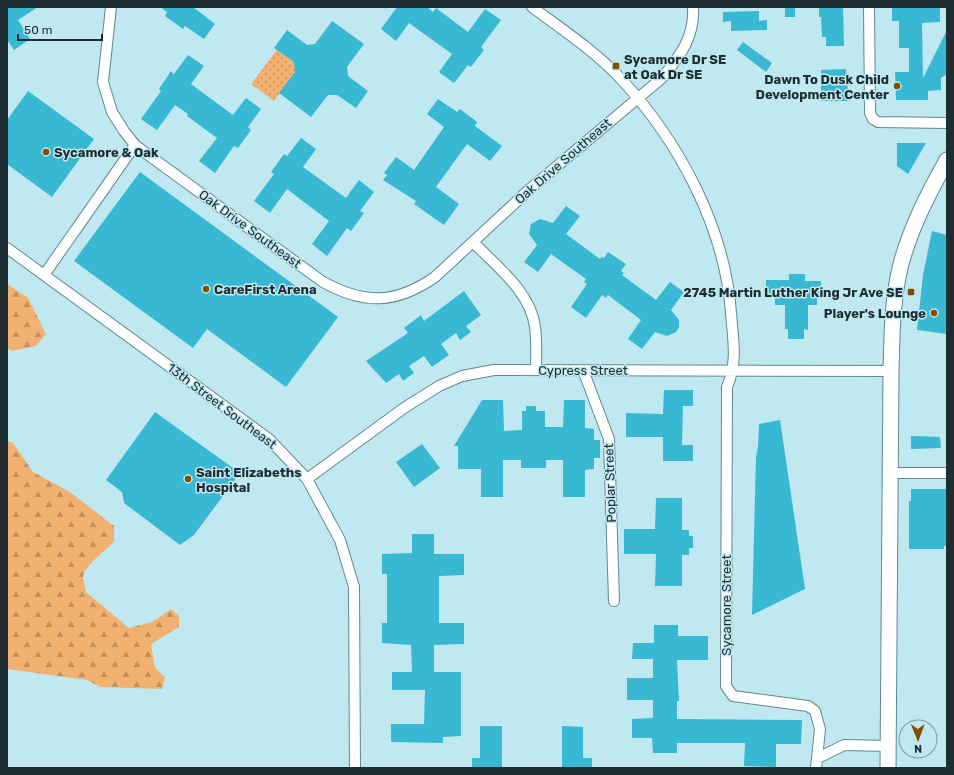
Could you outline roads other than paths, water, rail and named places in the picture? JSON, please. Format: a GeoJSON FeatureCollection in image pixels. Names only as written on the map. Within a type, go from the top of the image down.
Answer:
{"type":"FeatureCollection","features":[{"type":"Feature","properties":{"kind":"main road"},"geometry":{"type":"LineString","coordinates":[[888,768],[891,371],[894,307],[902,259],[916,219],[947,160]]}},
{"type":"Feature","properties":{"kind":"street","name":"Oak Drive Southeast"},"geometry":{"type":"LineString","coordinates":[[111,7],[103,82],[112,112],[135,145],[323,282],[358,298],[376,299],[399,297],[418,288],[435,277],[531,188],[662,78],[686,45],[694,22],[693,7]]}},
{"type":"Feature","properties":{"kind":"street"},"geometry":{"type":"LineString","coordinates":[[532,7],[586,48],[621,79],[673,147],[699,196],[712,225],[724,266],[730,304],[734,371]]}},
{"type":"Feature","properties":{"kind":"street"},"geometry":{"type":"LineString","coordinates":[[869,7],[870,113],[873,119],[878,122],[947,123]]}},
{"type":"Feature","properties":{"kind":"street"},"geometry":{"type":"LineString","coordinates":[[44,275],[135,145]]}},
{"type":"Feature","properties":{"kind":"street"},"geometry":{"type":"LineString","coordinates":[[473,242],[524,296],[532,313],[535,327],[536,370]]}},
{"type":"Feature","properties":{"kind":"street","name":"13th Street Southeast"},"geometry":{"type":"LineString","coordinates":[[7,248],[269,439],[307,479],[340,540],[354,587],[355,768]]}},
{"type":"Feature","properties":{"kind":"street","name":"Cypress Street"},"geometry":{"type":"LineString","coordinates":[[307,479],[404,408],[439,386],[462,376],[494,370],[891,371]]}},
{"type":"Feature","properties":{"kind":"street","name":"Poplar Street"},"geometry":{"type":"LineString","coordinates":[[583,370],[609,439],[614,601]]}},
{"type":"Feature","properties":{"kind":"street","name":"Sycamore Street"},"geometry":{"type":"LineString","coordinates":[[734,371],[727,387],[726,686],[733,696],[808,706],[815,711],[820,729],[817,763]]}},
{"type":"Feature","properties":{"kind":"street"},"geometry":{"type":"LineString","coordinates":[[891,473],[947,473]]}},
{"type":"Feature","properties":{"kind":"street"},"geometry":{"type":"LineString","coordinates":[[817,763],[844,745],[888,746]]}},
{"type":"Feature","properties":{"kind":"place","name":"Sycamore Dr SE at Oak Dr SE"},"geometry":{"type":"Point","coordinates":[616,66]}},
{"type":"Feature","properties":{"kind":"place","name":"Dawn To Dusk Child Development Center"},"geometry":{"type":"Point","coordinates":[897,86]}},
{"type":"Feature","properties":{"kind":"place","name":"Sycamore & Oak"},"geometry":{"type":"Point","coordinates":[46,152]}},
{"type":"Feature","properties":{"kind":"place","name":"CareFirst Arena"},"geometry":{"type":"Point","coordinates":[206,289]}},
{"type":"Feature","properties":{"kind":"place","name":"2745 Martin Luther King Jr Ave SE"},"geometry":{"type":"Point","coordinates":[911,292]}},
{"type":"Feature","properties":{"kind":"place","name":"Player's Lounge"},"geometry":{"type":"Point","coordinates":[934,313]}},
{"type":"Feature","properties":{"kind":"place","name":"Saint Elizabeths Hospital"},"geometry":{"type":"Point","coordinates":[188,479]}}]}
